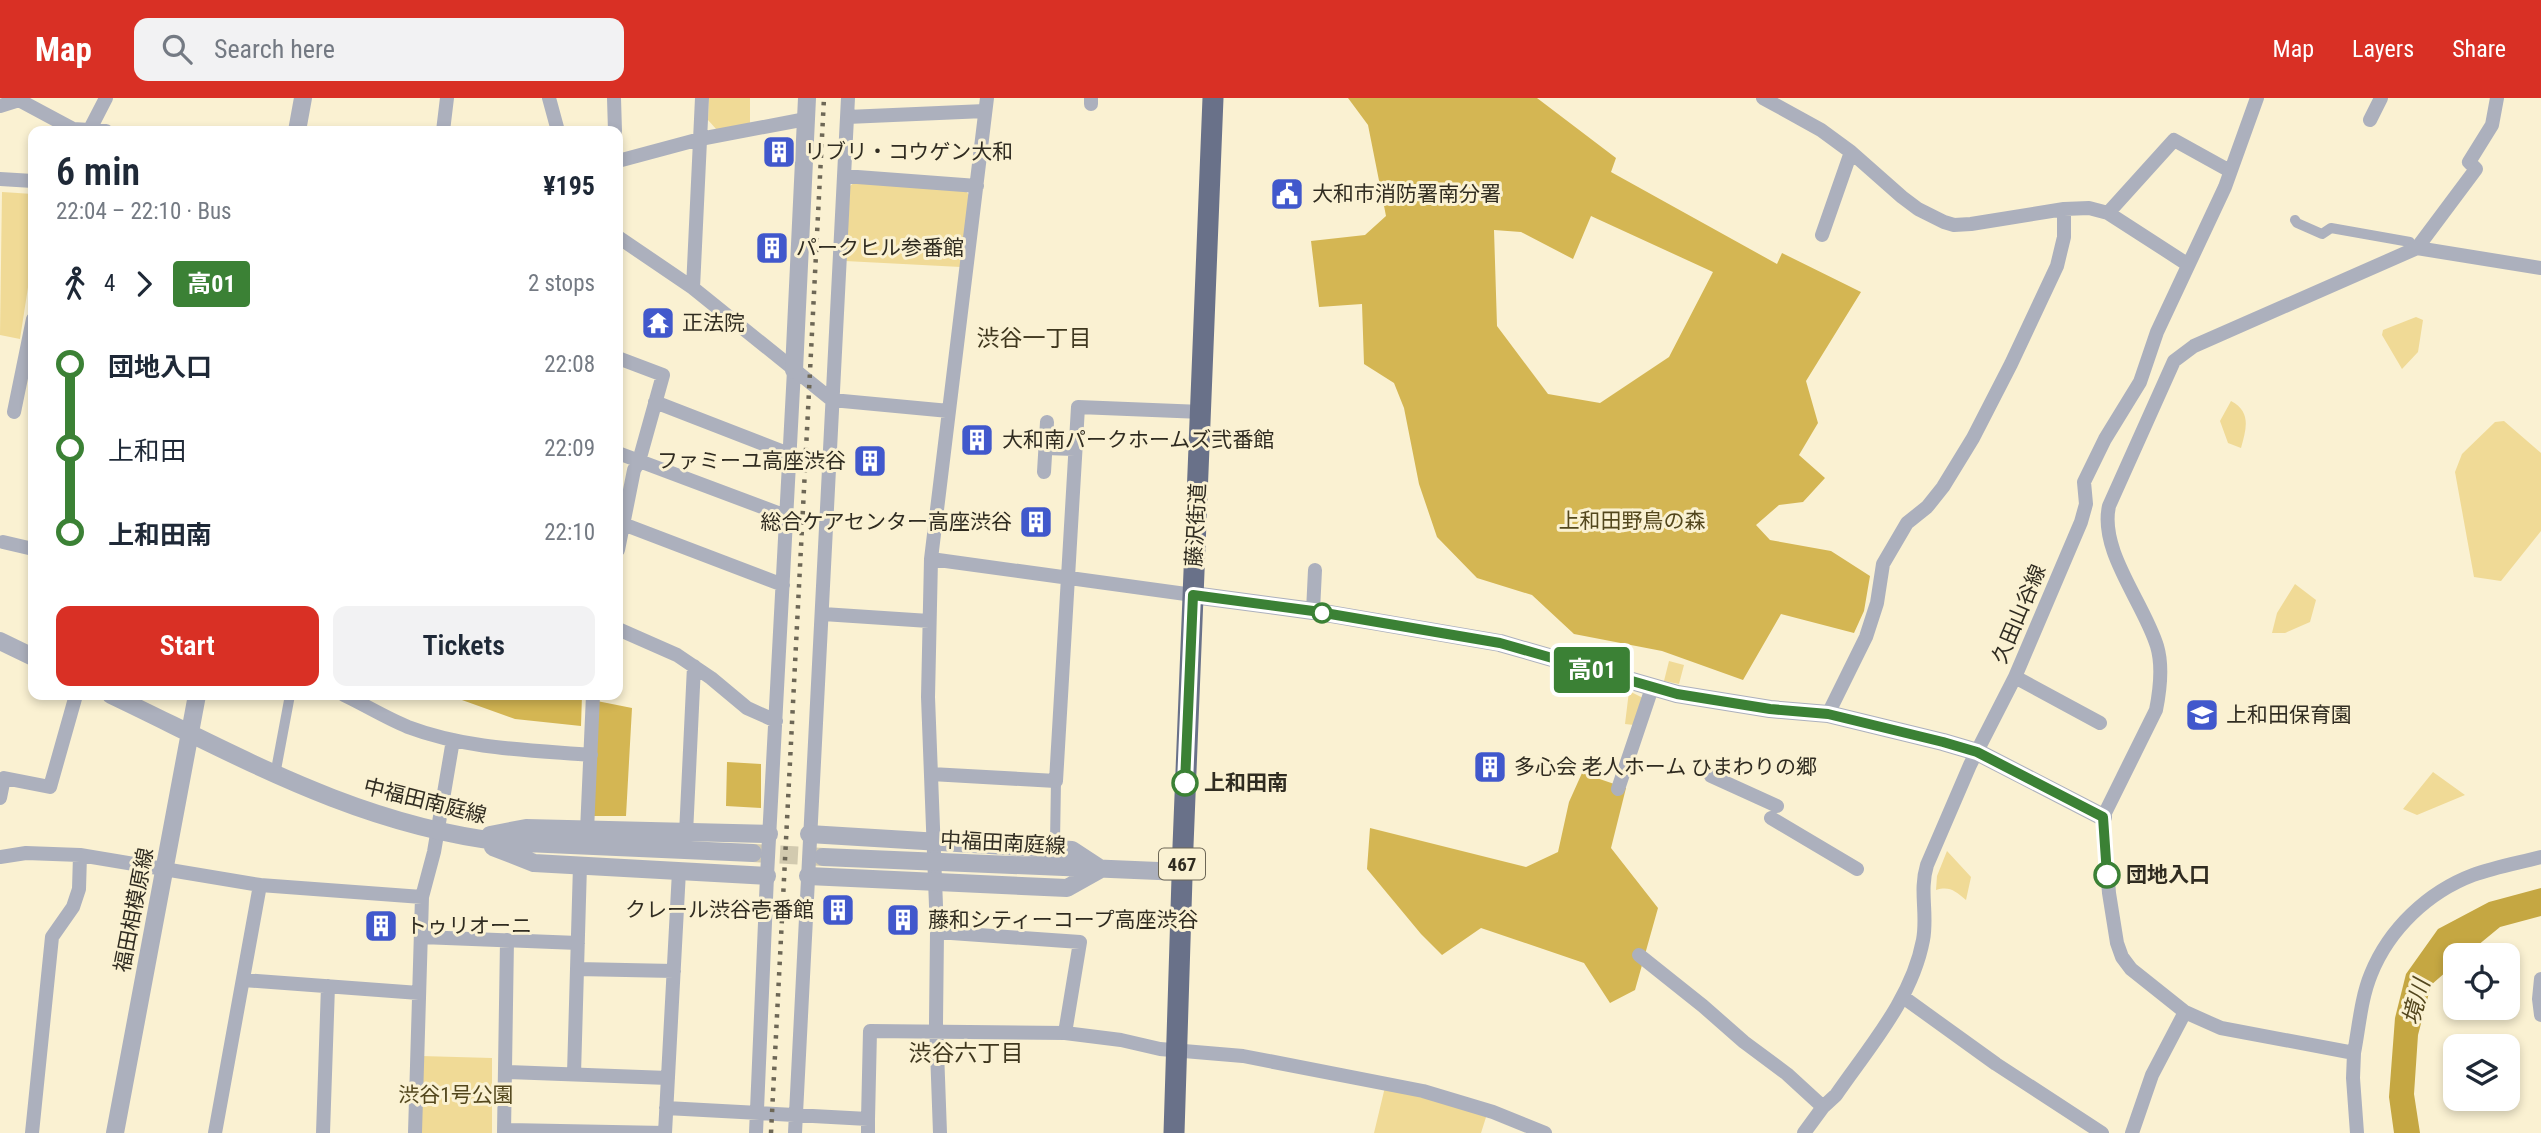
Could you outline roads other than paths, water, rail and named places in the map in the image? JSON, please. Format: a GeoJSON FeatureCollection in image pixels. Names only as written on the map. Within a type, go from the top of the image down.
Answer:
{"type":"FeatureCollection","features":[{"type":"Feature","properties":{"kind":"highway","name":"藤沢街道"},"geometry":{"type":"LineString","coordinates":[[1174,1133],[1213,98]]}},
{"type":"Feature","properties":{"kind":"street"},"geometry":{"type":"LineString","coordinates":[[92,126],[106,98]]}},
{"type":"Feature","properties":{"kind":"street"},"geometry":{"type":"LineString","coordinates":[[298,126],[303,98]]}},
{"type":"Feature","properties":{"kind":"street"},"geometry":{"type":"LineString","coordinates":[[444,126],[447,98]]}},
{"type":"Feature","properties":{"kind":"street"},"geometry":{"type":"LineString","coordinates":[[549,98],[557,126]]}},
{"type":"Feature","properties":{"kind":"street"},"geometry":{"type":"LineString","coordinates":[[614,98],[615,126]]}},
{"type":"Feature","properties":{"kind":"street"},"geometry":{"type":"LineString","coordinates":[[693,288],[702,98]]}},
{"type":"Feature","properties":{"kind":"street"},"geometry":{"type":"LineString","coordinates":[[756,1133],[766,876],[807,98]]}},
{"type":"Feature","properties":{"kind":"street"},"geometry":{"type":"LineString","coordinates":[[795,1133],[848,98]]}},
{"type":"Feature","properties":{"kind":"street","name":"久田山谷線"},"geometry":{"type":"LineString","coordinates":[[1804,1133],[1823,1107],[1836,1095],[1907,992],[1924,939],[1925,904],[1922,881],[1925,873],[1977,752],[2015,677],[2085,513],[2084,482],[2105,439],[2140,382],[2157,332],[2225,187],[2257,98]]}},
{"type":"Feature","properties":{"kind":"street"},"geometry":{"type":"LineString","coordinates":[[2370,120],[2381,98]]}},
{"type":"Feature","properties":{"kind":"street"},"geometry":{"type":"LineString","coordinates":[[2354,1053],[2221,1028],[2185,1012],[2131,969],[2122,957],[2110,899],[2103,817],[2156,710],[2160,670],[2157,647],[2109,536],[2107,516],[2109,506],[2174,361],[2194,346],[2414,245],[2476,169],[2469,162],[2492,125],[2497,98]]}},
{"type":"Feature","properties":{"kind":"street"},"geometry":{"type":"LineString","coordinates":[[0,106],[19,99],[68,126]]}},
{"type":"Feature","properties":{"kind":"street"},"geometry":{"type":"LineString","coordinates":[[1770,100],[1821,130],[1851,152],[1918,209],[1954,225],[2064,209],[2089,208],[2108,213],[2187,264]]}},
{"type":"Feature","properties":{"kind":"street"},"geometry":{"type":"LineString","coordinates":[[847,117],[986,104],[931,559],[928,697],[937,932],[940,1133]]}},
{"type":"Feature","properties":{"kind":"street"},"geometry":{"type":"LineString","coordinates":[[623,161],[700,139],[806,119]]}},
{"type":"Feature","properties":{"kind":"street"},"geometry":{"type":"LineString","coordinates":[[2108,213],[2174,140],[2230,171]]}},
{"type":"Feature","properties":{"kind":"street"},"geometry":{"type":"LineString","coordinates":[[1822,235],[1851,152]]}},
{"type":"Feature","properties":{"kind":"street"},"geometry":{"type":"LineString","coordinates":[[844,176],[977,186]]}},
{"type":"Feature","properties":{"kind":"street"},"geometry":{"type":"LineString","coordinates":[[0,179],[28,181]]}},
{"type":"Feature","properties":{"kind":"street"},"geometry":{"type":"LineString","coordinates":[[1828,714],[1866,637],[1877,603],[1883,564],[1907,523],[1927,507],[1943,488],[1973,438],[2011,364],[2056,266],[2064,237],[2064,209]]}},
{"type":"Feature","properties":{"kind":"street"},"geometry":{"type":"LineString","coordinates":[[2295,219],[2297,223],[2322,234],[2331,228],[2541,268]]}},
{"type":"Feature","properties":{"kind":"street"},"geometry":{"type":"LineString","coordinates":[[623,240],[693,288],[832,400],[949,411]]}},
{"type":"Feature","properties":{"kind":"street"},"geometry":{"type":"LineString","coordinates":[[14,412],[28,343]]}},
{"type":"Feature","properties":{"kind":"street"},"geometry":{"type":"LineString","coordinates":[[623,360],[663,375],[623,512]]}},
{"type":"Feature","properties":{"kind":"street"},"geometry":{"type":"LineString","coordinates":[[655,402],[789,454]]}},
{"type":"Feature","properties":{"kind":"street"},"geometry":{"type":"LineString","coordinates":[[1055,842],[1056,781],[1078,407],[1202,412]]}},
{"type":"Feature","properties":{"kind":"street"},"geometry":{"type":"LineString","coordinates":[[1044,472],[1047,422]]}},
{"type":"Feature","properties":{"kind":"street"},"geometry":{"type":"LineString","coordinates":[[1045,448],[1075,449]]}},
{"type":"Feature","properties":{"kind":"street"},"geometry":{"type":"LineString","coordinates":[[623,455],[786,516]]}},
{"type":"Feature","properties":{"kind":"street"},"geometry":{"type":"LineString","coordinates":[[623,524],[783,585]]}},
{"type":"Feature","properties":{"kind":"street"},"geometry":{"type":"LineString","coordinates":[[1,541],[28,548]]}},
{"type":"Feature","properties":{"kind":"street"},"geometry":{"type":"LineString","coordinates":[[931,559],[1313,611],[1500,643],[1652,688],[1727,703],[1828,714],[1964,747],[2103,817]]}},
{"type":"Feature","properties":{"kind":"street"},"geometry":{"type":"LineString","coordinates":[[1313,611],[1315,570]]}},
{"type":"Feature","properties":{"kind":"street"},"geometry":{"type":"LineString","coordinates":[[822,614],[929,621]]}},
{"type":"Feature","properties":{"kind":"street"},"geometry":{"type":"LineString","coordinates":[[623,631],[677,655],[747,708],[776,721]]}},
{"type":"Feature","properties":{"kind":"street"},"geometry":{"type":"LineString","coordinates":[[0,641],[28,655]]}},
{"type":"Feature","properties":{"kind":"street"},"geometry":{"type":"LineString","coordinates":[[686,834],[694,666]]}},
{"type":"Feature","properties":{"kind":"street"},"geometry":{"type":"LineString","coordinates":[[2015,677],[2100,723]]}},
{"type":"Feature","properties":{"kind":"street"},"geometry":{"type":"LineString","coordinates":[[1618,789],[1652,688]]}},
{"type":"Feature","properties":{"kind":"street"},"geometry":{"type":"LineString","coordinates":[[0,798],[4,778],[50,787],[75,700]]}},
{"type":"Feature","properties":{"kind":"street","name":"中福田南庭線"},"geometry":{"type":"LineString","coordinates":[[121,700],[327,798],[437,831],[504,842],[753,853]]}},
{"type":"Feature","properties":{"kind":"street","name":"福田相模原線"},"geometry":{"type":"LineString","coordinates":[[116,1133],[196,700]]}},
{"type":"Feature","properties":{"kind":"street"},"geometry":{"type":"LineString","coordinates":[[275,775],[289,700]]}},
{"type":"Feature","properties":{"kind":"street"},"geometry":{"type":"LineString","coordinates":[[354,700],[407,726],[453,740],[492,747],[591,755]]}},
{"type":"Feature","properties":{"kind":"street"},"geometry":{"type":"LineString","coordinates":[[587,831],[593,700]]}},
{"type":"Feature","properties":{"kind":"street"},"geometry":{"type":"LineString","coordinates":[[415,1133],[422,897],[434,852],[453,740]]}},
{"type":"Feature","properties":{"kind":"street"},"geometry":{"type":"LineString","coordinates":[[931,774],[1056,781]]}},
{"type":"Feature","properties":{"kind":"street"},"geometry":{"type":"LineString","coordinates":[[1711,776],[1774,812],[1857,869]]}},
{"type":"Feature","properties":{"kind":"street"},"geometry":{"type":"LineString","coordinates":[[470,838],[526,828],[769,834]]}},
{"type":"Feature","properties":{"kind":"street"},"geometry":{"type":"LineString","coordinates":[[808,876],[935,878],[1068,888],[1101,870],[1072,850],[934,847],[809,834]]}},
{"type":"Feature","properties":{"kind":"street"},"geometry":{"type":"LineString","coordinates":[[470,838],[534,863],[766,876]]}},
{"type":"Feature","properties":{"kind":"street"},"geometry":{"type":"LineString","coordinates":[[0,857],[26,853],[80,855],[260,885],[422,897]]}},
{"type":"Feature","properties":{"kind":"street"},"geometry":{"type":"LineString","coordinates":[[32,1133],[52,937],[73,907],[79,889],[80,855]]}},
{"type":"Feature","properties":{"kind":"street","name":"中福田南庭線"},"geometry":{"type":"LineString","coordinates":[[823,857],[1182,872]]}},
{"type":"Feature","properties":{"kind":"street"},"geometry":{"type":"LineString","coordinates":[[2357,1133],[2354,1053],[2371,975],[2388,944],[2412,913],[2448,887],[2496,867],[2541,857]]}},
{"type":"Feature","properties":{"kind":"street"},"geometry":{"type":"LineString","coordinates":[[574,1074],[580,864]]}},
{"type":"Feature","properties":{"kind":"street"},"geometry":{"type":"LineString","coordinates":[[507,940],[504,1131],[665,1133],[679,871]]}},
{"type":"Feature","properties":{"kind":"street"},"geometry":{"type":"LineString","coordinates":[[215,1133],[260,885]]}},
{"type":"Feature","properties":{"kind":"street"},"geometry":{"type":"LineString","coordinates":[[937,932],[1080,942],[1065,1033]]}},
{"type":"Feature","properties":{"kind":"street"},"geometry":{"type":"LineString","coordinates":[[421,937],[578,943]]}},
{"type":"Feature","properties":{"kind":"street"},"geometry":{"type":"LineString","coordinates":[[1639,955],[1755,1051],[1787,1074],[1823,1107]]}},
{"type":"Feature","properties":{"kind":"street"},"geometry":{"type":"LineString","coordinates":[[577,969],[674,971]]}},
{"type":"Feature","properties":{"kind":"street"},"geometry":{"type":"LineString","coordinates":[[2541,979],[2541,1015]]}},
{"type":"Feature","properties":{"kind":"street"},"geometry":{"type":"LineString","coordinates":[[243,980],[419,993]]}},
{"type":"Feature","properties":{"kind":"street"},"geometry":{"type":"LineString","coordinates":[[323,1133],[328,986]]}},
{"type":"Feature","properties":{"kind":"street"},"geometry":{"type":"LineString","coordinates":[[1903,997],[1996,1064],[2102,1133]]}},
{"type":"Feature","properties":{"kind":"street"},"geometry":{"type":"LineString","coordinates":[[2132,1133],[2152,1076],[2185,1012]]}},
{"type":"Feature","properties":{"kind":"street"},"geometry":{"type":"LineString","coordinates":[[666,1108],[796,1115],[868,1126],[870,1031],[1065,1033],[1177,1050],[1243,1056],[1423,1091],[1493,1112],[1545,1133]]}},
{"type":"Feature","properties":{"kind":"street"},"geometry":{"type":"LineString","coordinates":[[505,1072],[668,1078]]}},
{"type":"Feature","properties":{"kind":"water","name":"境川"},"geometry":{"type":"Polygon","coordinates":[[[2541,888],[2541,916],[2500,927],[2481,943],[2443,943],[2443,974],[2431,985],[2418,1035],[2414,1094],[2420,1133],[2394,1133],[2389,1097],[2395,1018],[2406,974],[2438,929],[2489,902],[2541,888]]]}},
{"type":"Feature","properties":{"kind":"tunnel"},"geometry":{"type":"LineString","coordinates":[[753,853],[823,857]]}},
{"type":"Feature","properties":{"kind":"railway"},"geometry":{"type":"LineString","coordinates":[[771,1133],[824,98]]}},
{"type":"Feature","properties":{"kind":"place","name":"リブリ・コウゲン大和"},"geometry":{"type":"Point","coordinates":[779,152]}},
{"type":"Feature","properties":{"kind":"place","name":"大和市消防署南分署"},"geometry":{"type":"Point","coordinates":[1287,194]}},
{"type":"Feature","properties":{"kind":"place","name":"パークヒル参番館"},"geometry":{"type":"Point","coordinates":[772,248]}},
{"type":"Feature","properties":{"kind":"place","name":"正法院"},"geometry":{"type":"Point","coordinates":[658,323]}},
{"type":"Feature","properties":{"kind":"place","name":"大和南パークホームズ弐番館"},"geometry":{"type":"Point","coordinates":[977,440]}},
{"type":"Feature","properties":{"kind":"place","name":"ファミーユ高座渋谷"},"geometry":{"type":"Point","coordinates":[870,461]}},
{"type":"Feature","properties":{"kind":"place","name":"総合ケアセンター高座渋谷"},"geometry":{"type":"Point","coordinates":[1036,522]}},
{"type":"Feature","properties":{"kind":"place","name":"上和田保育園"},"geometry":{"type":"Point","coordinates":[2202,715]}},
{"type":"Feature","properties":{"kind":"place","name":"多心会 老人ホーム ひまわりの郷"},"geometry":{"type":"Point","coordinates":[1490,767]}},
{"type":"Feature","properties":{"kind":"place","name":"上和田南"},"geometry":{"type":"Point","coordinates":[1185,783]}},
{"type":"Feature","properties":{"kind":"place","name":"団地入口"},"geometry":{"type":"Point","coordinates":[2107,875]}},
{"type":"Feature","properties":{"kind":"place","name":"クレール渋谷壱番館"},"geometry":{"type":"Point","coordinates":[838,910]}},
{"type":"Feature","properties":{"kind":"place","name":"藤和シティーコープ高座渋谷"},"geometry":{"type":"Point","coordinates":[903,920]}},
{"type":"Feature","properties":{"kind":"place","name":"トゥリオーニ"},"geometry":{"type":"Point","coordinates":[381,926]}},
{"type":"Feature","properties":{"kind":"district","name":"渋谷一丁目"},"geometry":{"type":"Point","coordinates":[1034,338]}},
{"type":"Feature","properties":{"kind":"district","name":"渋谷六丁目"},"geometry":{"type":"Point","coordinates":[966,1053]}},
{"type":"Feature","properties":{"kind":"park label","name":"上和田野鳥の森"},"geometry":{"type":"Point","coordinates":[1632,521]}},
{"type":"Feature","properties":{"kind":"park label","name":"渋谷1号公園"},"geometry":{"type":"Point","coordinates":[456,1095]}}]}
